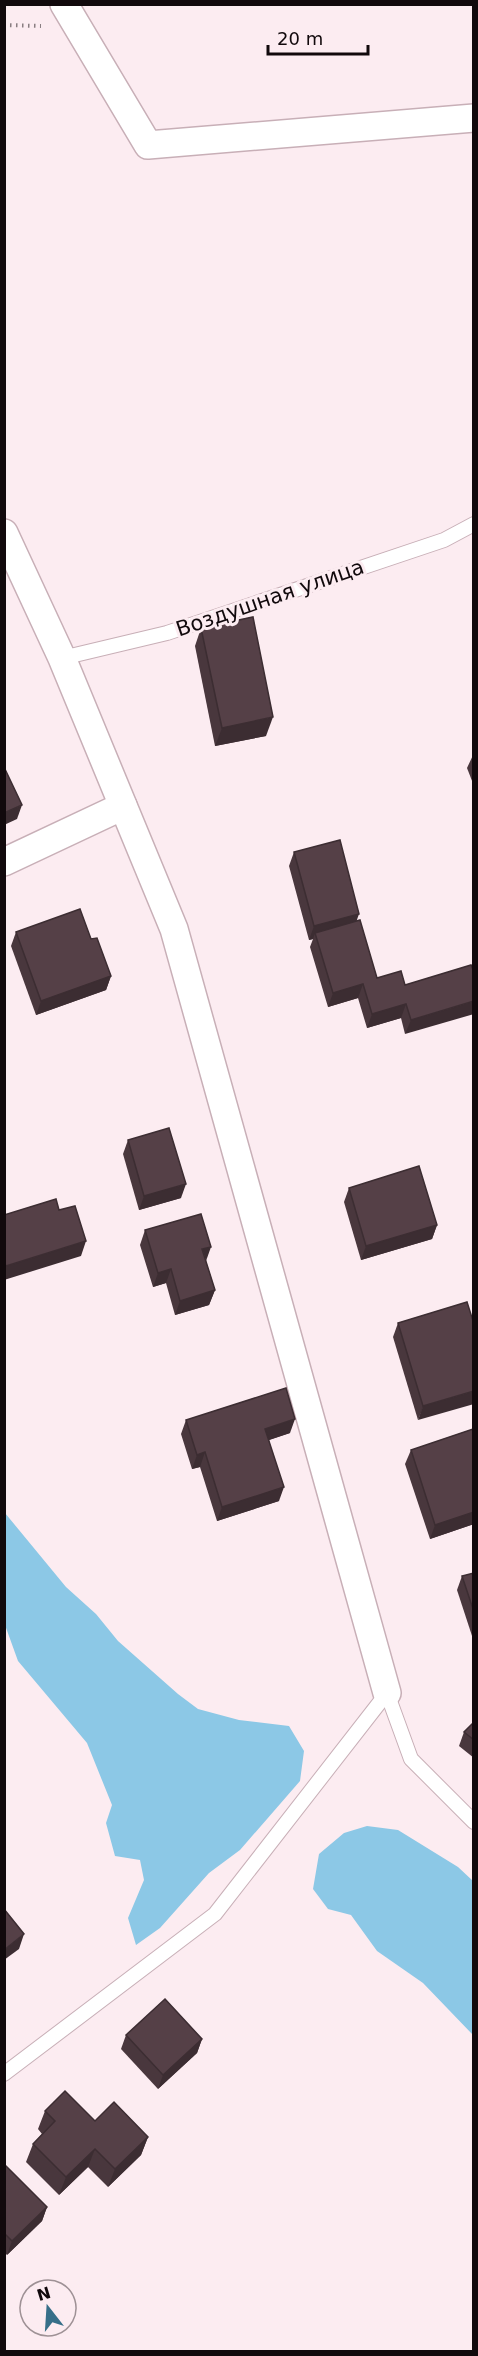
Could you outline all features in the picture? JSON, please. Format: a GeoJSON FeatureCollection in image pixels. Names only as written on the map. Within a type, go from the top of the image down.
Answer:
{"type":"FeatureCollection","features":[{"type":"Feature","properties":{"kind":"street"},"geometry":{"type":"LineString","coordinates":[[64,4],[148,145],[474,118]]}},
{"type":"Feature","properties":{"kind":"street"},"geometry":{"type":"LineString","coordinates":[[4,533],[62,658],[174,929],[387,1694]]}},
{"type":"Feature","properties":{"kind":"street"},"geometry":{"type":"LineString","coordinates":[[4,862],[123,806]]}},
{"type":"Feature","properties":{"kind":"lane","name":"Воздушная улица"},"geometry":{"type":"LineString","coordinates":[[62,658],[167,633],[444,540],[474,524]]}},
{"type":"Feature","properties":{"kind":"lane"},"geometry":{"type":"LineString","coordinates":[[387,1694],[411,1759],[474,1822]]}},
{"type":"Feature","properties":{"kind":"lane"},"geometry":{"type":"LineString","coordinates":[[4,2074],[214,1914],[387,1694]]}},
{"type":"Feature","properties":{"kind":"water"},"geometry":{"type":"Polygon","coordinates":[[[5,1513],[66,1587],[96,1614],[118,1641],[178,1694],[198,1709],[239,1720],[289,1726],[304,1751],[300,1781],[240,1850],[209,1873],[160,1928],[136,1945],[128,1918],[144,1880],[140,1860],[115,1856],[106,1823],[112,1805],[87,1743],[18,1661],[5,1625],[5,1513]]]}},
{"type":"Feature","properties":{"kind":"water"},"geometry":{"type":"Polygon","coordinates":[[[367,1826],[398,1830],[458,1867],[473,1881],[473,2035],[423,1983],[377,1951],[351,1915],[328,1909],[313,1889],[319,1854],[344,1833],[367,1826]]]}},
{"type":"Feature","properties":{"kind":"building"},"geometry":{"type":"Polygon","coordinates":[[[253,617],[273,717],[222,728],[201,628],[253,617]]]}},
{"type":"Feature","properties":{"kind":"building"},"geometry":{"type":"Polygon","coordinates":[[[4,767],[22,805],[4,813],[4,767]]]}},
{"type":"Feature","properties":{"kind":"building"},"geometry":{"type":"Polygon","coordinates":[[[340,840],[359,914],[314,926],[294,852],[340,840]]]}},
{"type":"Feature","properties":{"kind":"building"},"geometry":{"type":"Polygon","coordinates":[[[80,909],[91,939],[97,938],[111,976],[41,1001],[16,932],[80,909]]]}},
{"type":"Feature","properties":{"kind":"building"},"geometry":{"type":"Polygon","coordinates":[[[360,920],[377,978],[401,971],[405,985],[471,965],[474,972],[474,1001],[411,1020],[406,1004],[372,1014],[363,984],[333,993],[315,933],[360,920]]]}},
{"type":"Feature","properties":{"kind":"building"},"geometry":{"type":"Polygon","coordinates":[[[169,1128],[186,1184],[144,1196],[128,1140],[169,1128]]]}},
{"type":"Feature","properties":{"kind":"building"},"geometry":{"type":"Polygon","coordinates":[[[419,1166],[437,1225],[366,1246],[349,1188],[419,1166]]]}},
{"type":"Feature","properties":{"kind":"building"},"geometry":{"type":"Polygon","coordinates":[[[56,1199],[59,1210],[75,1206],[86,1241],[6,1266],[4,1261],[4,1215],[56,1199]]]}},
{"type":"Feature","properties":{"kind":"building"},"geometry":{"type":"Polygon","coordinates":[[[201,1214],[211,1247],[202,1249],[215,1290],[180,1301],[171,1269],[158,1273],[145,1230],[201,1214]]]}},
{"type":"Feature","properties":{"kind":"building"},"geometry":{"type":"Polygon","coordinates":[[[467,1302],[474,1324],[474,1391],[423,1406],[398,1323],[467,1302]]]}},
{"type":"Feature","properties":{"kind":"building"},"geometry":{"type":"Polygon","coordinates":[[[286,1388],[295,1419],[265,1429],[284,1487],[222,1507],[205,1452],[197,1455],[186,1420],[286,1388]]]}},
{"type":"Feature","properties":{"kind":"building"},"geometry":{"type":"Polygon","coordinates":[[[473,1429],[474,1512],[435,1525],[411,1450],[473,1429]]]}},
{"type":"Feature","properties":{"kind":"building"},"geometry":{"type":"Polygon","coordinates":[[[474,1573],[474,1612],[462,1576],[474,1573]]]}},
{"type":"Feature","properties":{"kind":"building"},"geometry":{"type":"Polygon","coordinates":[[[474,1722],[474,1740],[464,1732],[474,1722]]]}},
{"type":"Feature","properties":{"kind":"building"},"geometry":{"type":"Polygon","coordinates":[[[4,1909],[24,1934],[4,1950],[4,1909]]]}},
{"type":"Feature","properties":{"kind":"building"},"geometry":{"type":"Polygon","coordinates":[[[165,1999],[202,2039],[163,2075],[126,2035],[165,1999]]]}},
{"type":"Feature","properties":{"kind":"building"},"geometry":{"type":"Polygon","coordinates":[[[65,2091],[95,2121],[114,2102],[148,2137],[115,2169],[95,2149],[66,2177],[33,2144],[55,2121],[45,2111],[65,2091]]]}},
{"type":"Feature","properties":{"kind":"building"},"geometry":{"type":"Polygon","coordinates":[[[4,2164],[47,2207],[12,2241],[4,2233],[4,2164]]]}}]}
